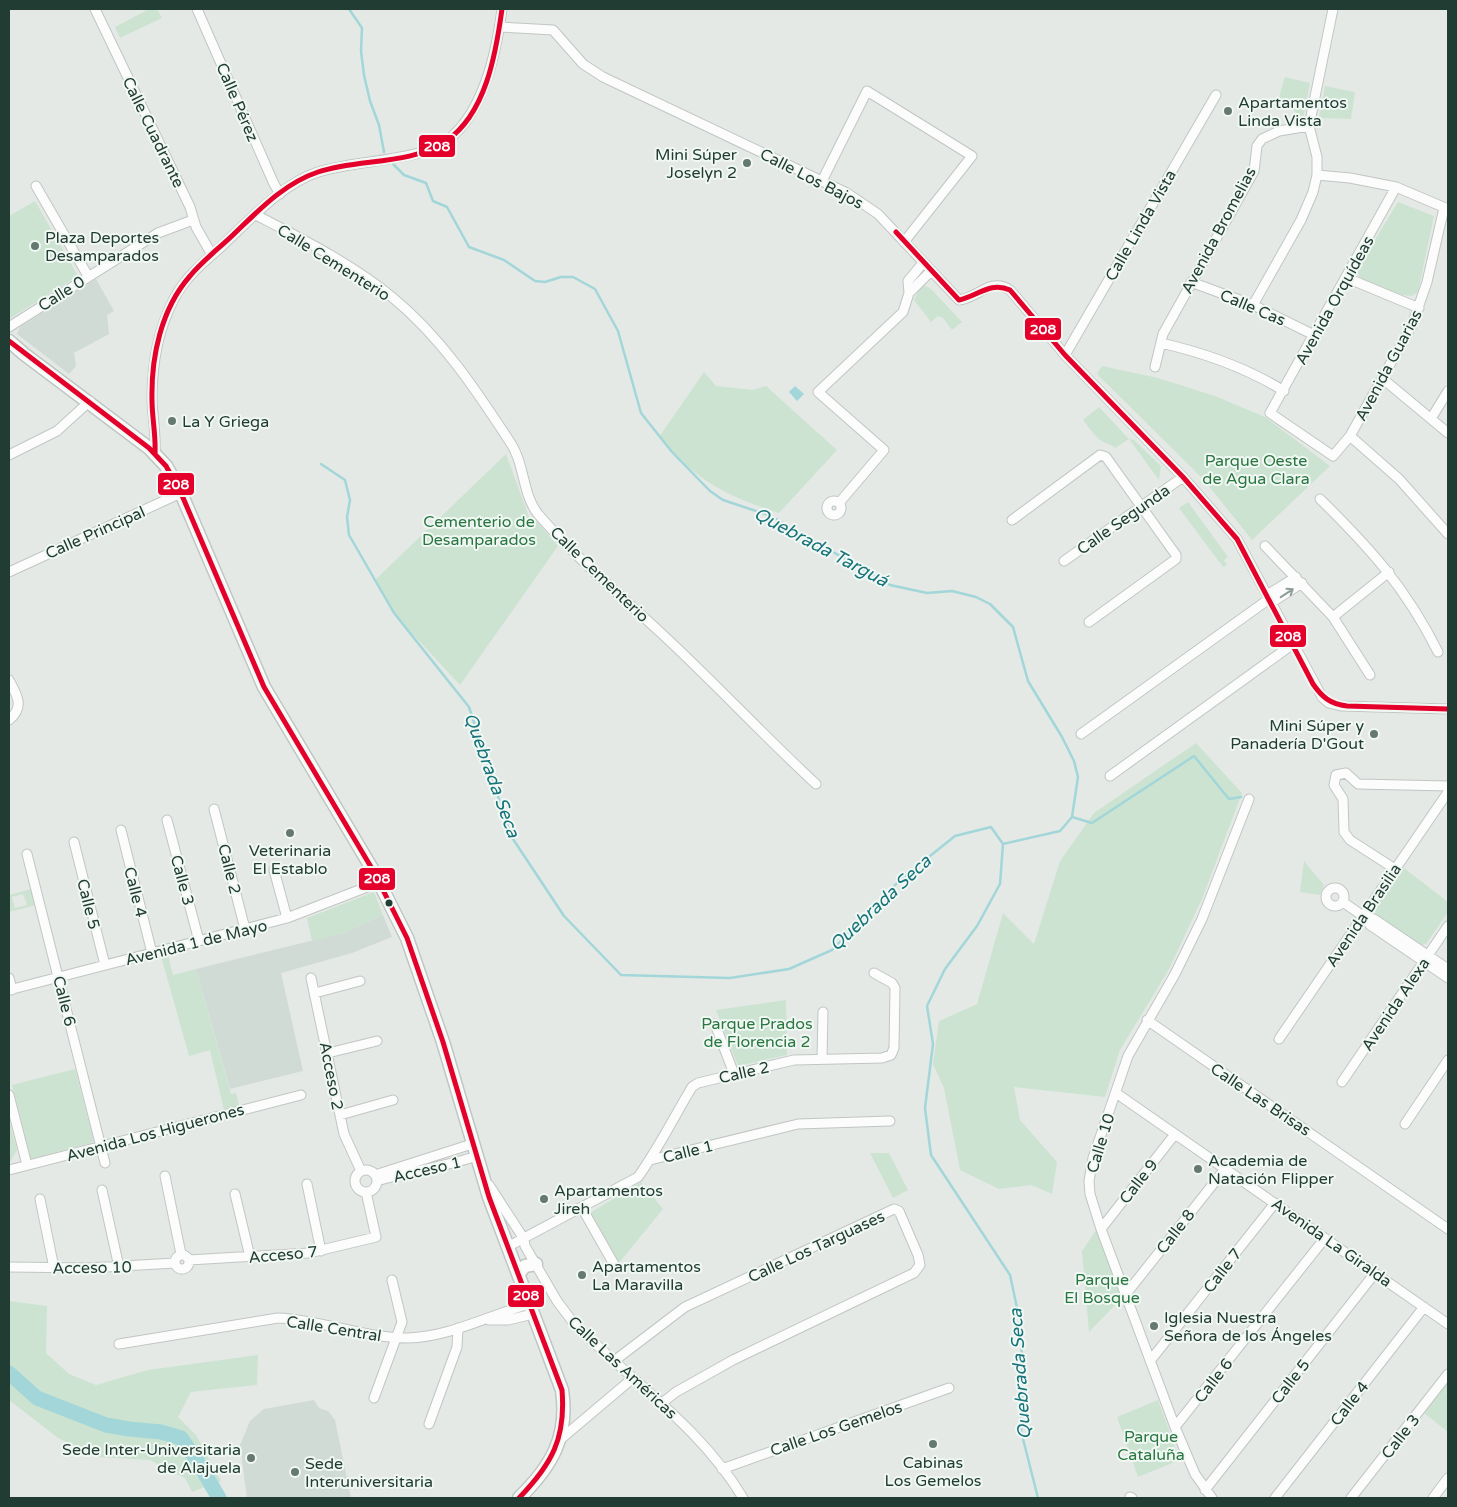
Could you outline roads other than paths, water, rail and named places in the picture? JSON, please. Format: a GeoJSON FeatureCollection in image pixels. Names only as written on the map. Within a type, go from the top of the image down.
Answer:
{"type":"FeatureCollection","features":[{"type":"Feature","properties":{"kind":"main road"},"geometry":{"type":"LineString","coordinates":[[9,341],[30,359],[90,401],[155,453],[166,466],[181,493],[264,686],[380,882],[420,971],[472,1144],[562,1390],[564,1405],[562,1438],[547,1465],[519,1498]]}},
{"type":"Feature","properties":{"kind":"main road"},"geometry":{"type":"LineString","coordinates":[[519,1273],[525,1266],[536,1264]]}},
{"type":"Feature","properties":{"kind":"street","name":"Calle Cuadrante"},"geometry":{"type":"LineString","coordinates":[[95,9],[190,207],[193,220],[212,256]]}},
{"type":"Feature","properties":{"kind":"street","name":"Calle Pérez"},"geometry":{"type":"LineString","coordinates":[[197,9],[280,194]]}},
{"type":"Feature","properties":{"kind":"street"},"geometry":{"type":"LineString","coordinates":[[155,453],[153,375],[157,346],[172,302],[185,282],[256,215],[280,194],[306,176],[416,153],[445,142],[466,119],[484,88],[500,27],[502,9]]}},
{"type":"Feature","properties":{"kind":"street"},"geometry":{"type":"LineString","coordinates":[[1253,305],[1301,220],[1313,192],[1317,175],[1316,157],[1309,126],[1333,9]]}},
{"type":"Feature","properties":{"kind":"street","name":"Calle Los Bajos"},"geometry":{"type":"LineString","coordinates":[[500,27],[553,30],[584,64],[603,77],[684,118],[822,181],[864,204],[878,214],[959,300],[991,286],[999,285],[1010,290],[1065,355],[1183,477],[1237,539],[1322,697],[1333,705],[1448,709]]}},
{"type":"Feature","properties":{"kind":"street"},"geometry":{"type":"LineString","coordinates":[[822,181],[866,91],[972,156],[904,242]]}},
{"type":"Feature","properties":{"kind":"street","name":"Calle Linda Vista"},"geometry":{"type":"LineString","coordinates":[[1065,355],[1216,95]]}},
{"type":"Feature","properties":{"kind":"street","name":"Avenida Bromelias"},"geometry":{"type":"LineString","coordinates":[[1155,367],[1163,334],[1254,171],[1255,155],[1262,139],[1280,131],[1309,126]]}},
{"type":"Feature","properties":{"kind":"street"},"geometry":{"type":"LineString","coordinates":[[1317,175],[1350,178],[1396,187],[1446,209]]}},
{"type":"Feature","properties":{"kind":"street"},"geometry":{"type":"LineString","coordinates":[[36,186],[88,276]]}},
{"type":"Feature","properties":{"kind":"street","name":"Avenida Orquídeas"},"geometry":{"type":"LineString","coordinates":[[1333,456],[1270,413],[1347,278],[1396,187]]}},
{"type":"Feature","properties":{"kind":"street","name":"Avenida Guarias"},"geometry":{"type":"LineString","coordinates":[[1333,456],[1350,436],[1383,379],[1419,308],[1446,209]]}},
{"type":"Feature","properties":{"kind":"street","name":"Calle Cementerio"},"geometry":{"type":"LineString","coordinates":[[256,215],[368,280],[392,296],[423,325],[449,354],[514,447],[530,500],[537,512],[566,543],[816,784]]}},
{"type":"Feature","properties":{"kind":"street","name":"Calle 0"},"geometry":{"type":"LineString","coordinates":[[9,327],[158,233],[193,220]]}},
{"type":"Feature","properties":{"kind":"street"},"geometry":{"type":"LineString","coordinates":[[839,503],[884,450],[818,392],[903,312],[909,293],[908,281],[923,263]]}},
{"type":"Feature","properties":{"kind":"street"},"geometry":{"type":"LineString","coordinates":[[909,293],[930,271]]}},
{"type":"Feature","properties":{"kind":"street"},"geometry":{"type":"LineString","coordinates":[[1347,278],[1419,308]]}},
{"type":"Feature","properties":{"kind":"street","name":"Calle Cas"},"geometry":{"type":"LineString","coordinates":[[1191,282],[1253,305],[1314,334]]}},
{"type":"Feature","properties":{"kind":"street"},"geometry":{"type":"LineString","coordinates":[[1161,344],[1233,364],[1284,391]]}},
{"type":"Feature","properties":{"kind":"street"},"geometry":{"type":"LineString","coordinates":[[1383,379],[1432,417],[1448,433]]}},
{"type":"Feature","properties":{"kind":"street"},"geometry":{"type":"LineString","coordinates":[[1432,417],[1448,391]]}},
{"type":"Feature","properties":{"kind":"street"},"geometry":{"type":"LineString","coordinates":[[9,454],[57,431],[90,401]]}},
{"type":"Feature","properties":{"kind":"street"},"geometry":{"type":"LineString","coordinates":[[1350,436],[1399,479],[1448,534]]}},
{"type":"Feature","properties":{"kind":"street"},"geometry":{"type":"LineString","coordinates":[[1012,520],[1100,455],[1104,455],[1176,555],[1176,559],[1089,622]]}},
{"type":"Feature","properties":{"kind":"street","name":"Calle Segunda"},"geometry":{"type":"LineString","coordinates":[[1064,561],[1183,477]]}},
{"type":"Feature","properties":{"kind":"street","name":"Calle Principal"},"geometry":{"type":"LineString","coordinates":[[9,572],[181,493]]}},
{"type":"Feature","properties":{"kind":"street"},"geometry":{"type":"LineString","coordinates":[[1320,498],[1366,545],[1389,572],[1419,615],[1438,652]]}},
{"type":"Feature","properties":{"kind":"street"},"geometry":{"type":"LineString","coordinates":[[1265,546],[1333,617],[1370,675]]}},
{"type":"Feature","properties":{"kind":"street"},"geometry":{"type":"LineString","coordinates":[[1333,617],[1389,572]]}},
{"type":"Feature","properties":{"kind":"street"},"geometry":{"type":"LineString","coordinates":[[1081,734],[1269,599],[1299,580]]}},
{"type":"Feature","properties":{"kind":"street"},"geometry":{"type":"LineString","coordinates":[[1110,776],[1293,644]]}},
{"type":"Feature","properties":{"kind":"street"},"geometry":{"type":"LineString","coordinates":[[9,680],[19,699],[16,714],[9,720]]}},
{"type":"Feature","properties":{"kind":"street"},"geometry":{"type":"LineString","coordinates":[[1395,868],[1350,840],[1344,832],[1343,799],[1334,785],[1336,775],[1346,773],[1358,784],[1448,786]]}},
{"type":"Feature","properties":{"kind":"street","name":"Avenida Brasilia"},"geometry":{"type":"LineString","coordinates":[[1279,1039],[1448,792]]}},
{"type":"Feature","properties":{"kind":"street"},"geometry":{"type":"LineString","coordinates":[[1116,1093],[1128,1056],[1175,974],[1202,919],[1249,800]]}},
{"type":"Feature","properties":{"kind":"street","name":"Calle 2"},"geometry":{"type":"LineString","coordinates":[[214,809],[245,929]]}},
{"type":"Feature","properties":{"kind":"street","name":"Calle 3"},"geometry":{"type":"LineString","coordinates":[[167,820],[199,941]]}},
{"type":"Feature","properties":{"kind":"street","name":"Calle 4"},"geometry":{"type":"LineString","coordinates":[[120,830],[152,953]]}},
{"type":"Feature","properties":{"kind":"street","name":"Calle 5"},"geometry":{"type":"LineString","coordinates":[[74,842],[105,965]]}},
{"type":"Feature","properties":{"kind":"street","name":"Calle 6"},"geometry":{"type":"LineString","coordinates":[[27,854],[105,1163]]}},
{"type":"Feature","properties":{"kind":"street"},"geometry":{"type":"LineString","coordinates":[[274,870],[287,918]]}},
{"type":"Feature","properties":{"kind":"street","name":"Avenida 1 de Mayo"},"geometry":{"type":"LineString","coordinates":[[10,990],[287,918],[380,882]]}},
{"type":"Feature","properties":{"kind":"street"},"geometry":{"type":"LineString","coordinates":[[1342,902],[1363,916],[1370,925],[1426,959],[1448,969]]}},
{"type":"Feature","properties":{"kind":"street","name":"Avenida Alexa"},"geometry":{"type":"LineString","coordinates":[[1342,1082],[1448,926]]}},
{"type":"Feature","properties":{"kind":"street"},"geometry":{"type":"LineString","coordinates":[[1426,959],[1448,978]]}},
{"type":"Feature","properties":{"kind":"street","name":"Calle 2"},"geometry":{"type":"LineString","coordinates":[[650,1160],[666,1128],[692,1087],[698,1083],[794,1060],[882,1058],[891,1055],[894,1048],[895,988],[892,983],[874,973]]}},
{"type":"Feature","properties":{"kind":"street"},"geometry":{"type":"LineString","coordinates":[[9,978],[10,990]]}},
{"type":"Feature","properties":{"kind":"street","name":"Acceso 2"},"geometry":{"type":"LineString","coordinates":[[311,978],[344,1134],[362,1171]]}},
{"type":"Feature","properties":{"kind":"street"},"geometry":{"type":"LineString","coordinates":[[315,993],[360,981]]}},
{"type":"Feature","properties":{"kind":"street"},"geometry":{"type":"LineString","coordinates":[[822,1059],[823,1012]]}},
{"type":"Feature","properties":{"kind":"street","name":"Calle Las Brisas"},"geometry":{"type":"LineString","coordinates":[[1147,1020],[1448,1229]]}},
{"type":"Feature","properties":{"kind":"street"},"geometry":{"type":"LineString","coordinates":[[716,1024],[734,1074]]}},
{"type":"Feature","properties":{"kind":"street"},"geometry":{"type":"LineString","coordinates":[[328,1053],[377,1041]]}},
{"type":"Feature","properties":{"kind":"street"},"geometry":{"type":"LineString","coordinates":[[1405,1124],[1448,1060]]}},
{"type":"Feature","properties":{"kind":"street","name":"Avenida La Giralda"},"geometry":{"type":"LineString","coordinates":[[1116,1093],[1448,1324]]}},
{"type":"Feature","properties":{"kind":"street","name":"Calle 10"},"geometry":{"type":"LineString","coordinates":[[1116,1093],[1091,1164],[1090,1194],[1101,1229],[1175,1427],[1195,1474],[1212,1498]]}},
{"type":"Feature","properties":{"kind":"street"},"geometry":{"type":"LineString","coordinates":[[9,1095],[27,1165]]}},
{"type":"Feature","properties":{"kind":"street","name":"Avenida Los Higuerones"},"geometry":{"type":"LineString","coordinates":[[9,1170],[301,1095]]}},
{"type":"Feature","properties":{"kind":"street"},"geometry":{"type":"LineString","coordinates":[[340,1114],[393,1100]]}},
{"type":"Feature","properties":{"kind":"street","name":"Calle 1"},"geometry":{"type":"LineString","coordinates":[[510,1246],[638,1177],[650,1160],[798,1124],[890,1121]]}},
{"type":"Feature","properties":{"kind":"street","name":"Calle 9"},"geometry":{"type":"LineString","coordinates":[[1101,1229],[1175,1134]]}},
{"type":"Feature","properties":{"kind":"street","name":"Acceso 1"},"geometry":{"type":"LineString","coordinates":[[376,1178],[452,1149],[472,1144]]}},
{"type":"Feature","properties":{"kind":"street"},"geometry":{"type":"LineString","coordinates":[[452,1149],[457,1163]]}},
{"type":"Feature","properties":{"kind":"street","name":"Acceso 1"},"geometry":{"type":"LineString","coordinates":[[410,1166],[457,1163],[477,1156]]}},
{"type":"Feature","properties":{"kind":"street","name":"Calle 8"},"geometry":{"type":"LineString","coordinates":[[1126,1294],[1225,1169]]}},
{"type":"Feature","properties":{"kind":"street"},"geometry":{"type":"LineString","coordinates":[[362,1171],[371,1171],[376,1178],[375,1188],[366,1192],[359,1189],[356,1183],[356,1176],[362,1171]]}},
{"type":"Feature","properties":{"kind":"street"},"geometry":{"type":"LineString","coordinates":[[165,1176],[181,1254]]}},
{"type":"Feature","properties":{"kind":"street","name":"Calle Las Américas"},"geometry":{"type":"LineString","coordinates":[[484,1177],[524,1239],[525,1246],[557,1302],[572,1321],[662,1403],[722,1469],[742,1498]]}},
{"type":"Feature","properties":{"kind":"street"},"geometry":{"type":"LineString","coordinates":[[307,1184],[321,1251]]}},
{"type":"Feature","properties":{"kind":"street"},"geometry":{"type":"LineString","coordinates":[[102,1190],[119,1267]]}},
{"type":"Feature","properties":{"kind":"street","name":"Acceso 7"},"geometry":{"type":"LineString","coordinates":[[189,1260],[321,1251],[376,1237],[366,1192]]}},
{"type":"Feature","properties":{"kind":"street"},"geometry":{"type":"LineString","coordinates":[[235,1194],[250,1257]]}},
{"type":"Feature","properties":{"kind":"street"},"geometry":{"type":"LineString","coordinates":[[40,1198],[54,1268]]}},
{"type":"Feature","properties":{"kind":"street","name":"Calle 7"},"geometry":{"type":"LineString","coordinates":[[1150,1361],[1275,1203]]}},
{"type":"Feature","properties":{"kind":"street"},"geometry":{"type":"LineString","coordinates":[[582,1208],[615,1266]]}},
{"type":"Feature","properties":{"kind":"street","name":"Calle Los Targuases"},"geometry":{"type":"LineString","coordinates":[[614,1361],[685,1308],[894,1209],[899,1211],[918,1255],[920,1265],[914,1273],[733,1360],[676,1392],[662,1403]]}},
{"type":"Feature","properties":{"kind":"street","name":"Calle 6"},"geometry":{"type":"LineString","coordinates":[[1175,1427],[1326,1238]]}},
{"type":"Feature","properties":{"kind":"street"},"geometry":{"type":"LineString","coordinates":[[181,1254],[185,1255],[189,1260],[188,1265],[183,1269],[177,1267],[174,1263],[175,1258],[181,1254]]}},
{"type":"Feature","properties":{"kind":"street","name":"Acceso 10"},"geometry":{"type":"LineString","coordinates":[[9,1267],[119,1267],[174,1263]]}},
{"type":"Feature","properties":{"kind":"street","name":"Calle 5"},"geometry":{"type":"LineString","coordinates":[[1205,1490],[1375,1273]]}},
{"type":"Feature","properties":{"kind":"street"},"geometry":{"type":"LineString","coordinates":[[374,1398],[402,1322],[392,1280]]}},
{"type":"Feature","properties":{"kind":"street","name":"Calle 4"},"geometry":{"type":"LineString","coordinates":[[1275,1498],[1424,1307]]}},
{"type":"Feature","properties":{"kind":"street","name":"Calle Central"},"geometry":{"type":"LineString","coordinates":[[119,1344],[278,1318],[296,1319],[397,1338],[422,1337],[488,1320],[506,1311],[531,1309]]}},
{"type":"Feature","properties":{"kind":"street"},"geometry":{"type":"LineString","coordinates":[[429,1424],[457,1347],[458,1328]]}},
{"type":"Feature","properties":{"kind":"street","name":"Calle 3"},"geometry":{"type":"LineString","coordinates":[[1351,1498],[1448,1374]]}},
{"type":"Feature","properties":{"kind":"street"},"geometry":{"type":"LineString","coordinates":[[562,1438],[633,1378]]}},
{"type":"Feature","properties":{"kind":"street","name":"Calle Los Gemelos"},"geometry":{"type":"LineString","coordinates":[[722,1469],[949,1388]]}},
{"type":"Feature","properties":{"kind":"street"},"geometry":{"type":"LineString","coordinates":[[1433,1498],[1448,1478]]}},
{"type":"Feature","properties":{"kind":"water"},"geometry":{"type":"Polygon","coordinates":[[[795,386],[804,394],[797,401],[789,392],[795,386]]]}},
{"type":"Feature","properties":{"kind":"waterway","name":"Quebrada Targuá"},"geometry":{"type":"LineString","coordinates":[[349,9],[362,28],[361,51],[364,75],[370,101],[379,125],[384,152]]}},
{"type":"Feature","properties":{"kind":"waterway","name":"Quebrada Targuá"},"geometry":{"type":"LineString","coordinates":[[393,164],[404,175],[426,183],[433,201],[447,207],[469,247],[504,260],[535,281],[545,282],[561,277],[573,277],[595,289],[618,331],[641,413],[672,452],[710,491],[723,500],[771,516],[890,585],[927,593],[952,591],[976,597],[990,604],[1013,627],[1028,681],[1062,737],[1074,761],[1078,777],[1072,817],[1060,831],[1003,844]]}},
{"type":"Feature","properties":{"kind":"waterway","name":"Quebrada Seca"},"geometry":{"type":"LineString","coordinates":[[321,464],[345,480],[350,500],[347,517],[349,535],[394,613],[469,707],[511,836],[564,916],[621,975],[730,978],[789,969],[832,950],[900,880],[955,836],[991,827],[1003,844],[1000,884],[977,926],[945,969],[927,1006],[933,1044],[925,1108],[931,1155],[1010,1275],[1020,1322],[1023,1378],[1021,1431],[1038,1498]]}},
{"type":"Feature","properties":{"kind":"waterway"},"geometry":{"type":"LineString","coordinates":[[1072,817],[1092,823],[1194,756],[1229,799],[1241,797]]}},
{"type":"Feature","properties":{"kind":"waterway"},"geometry":{"type":"LineString","coordinates":[[9,1373],[37,1398],[106,1425],[161,1432],[181,1438],[198,1462],[219,1498]]}},
{"type":"Feature","properties":{"kind":"place","name":"Apartamentos Linda Vista"},"geometry":{"type":"Point","coordinates":[1228,111]}},
{"type":"Feature","properties":{"kind":"place","name":"Mini Súper Joselyn 2"},"geometry":{"type":"Point","coordinates":[747,163]}},
{"type":"Feature","properties":{"kind":"place","name":"Plaza Deportes Desamparados"},"geometry":{"type":"Point","coordinates":[35,246]}},
{"type":"Feature","properties":{"kind":"place","name":"La Y Griega"},"geometry":{"type":"Point","coordinates":[172,421]}},
{"type":"Feature","properties":{"kind":"place","name":"Mini Súper y Panadería D'Gout"},"geometry":{"type":"Point","coordinates":[1374,734]}},
{"type":"Feature","properties":{"kind":"place","name":"Veterinaria El Establo"},"geometry":{"type":"Point","coordinates":[290,833]}},
{"type":"Feature","properties":{"kind":"place","name":"Academia de Natación Flipper"},"geometry":{"type":"Point","coordinates":[1198,1169]}},
{"type":"Feature","properties":{"kind":"place","name":"Apartamentos Jireh"},"geometry":{"type":"Point","coordinates":[544,1199]}},
{"type":"Feature","properties":{"kind":"place","name":"Apartamentos La Maravilla"},"geometry":{"type":"Point","coordinates":[582,1275]}},
{"type":"Feature","properties":{"kind":"place","name":"Iglesia Nuestra Señora de los Ángeles"},"geometry":{"type":"Point","coordinates":[1154,1326]}},
{"type":"Feature","properties":{"kind":"place","name":"Cabinas Los Gemelos"},"geometry":{"type":"Point","coordinates":[933,1444]}},
{"type":"Feature","properties":{"kind":"place","name":"Sede Inter-Universitaria de Alajuela"},"geometry":{"type":"Point","coordinates":[251,1458]}},
{"type":"Feature","properties":{"kind":"place","name":"Sede Interuniversitaria"},"geometry":{"type":"Point","coordinates":[295,1472]}},
{"type":"Feature","properties":{"kind":"park label","name":"Parque Oeste de Agua Clara"},"geometry":{"type":"Point","coordinates":[1256,469]}},
{"type":"Feature","properties":{"kind":"park label","name":"Cementerio de Desamparados"},"geometry":{"type":"Point","coordinates":[479,530]}},
{"type":"Feature","properties":{"kind":"park label","name":"Parque Prados de Florencia 2"},"geometry":{"type":"Point","coordinates":[757,1032]}},
{"type":"Feature","properties":{"kind":"park label","name":"Parque El Bosque"},"geometry":{"type":"Point","coordinates":[1102,1288]}},
{"type":"Feature","properties":{"kind":"park label","name":"Parque Cataluña"},"geometry":{"type":"Point","coordinates":[1151,1445]}}]}
